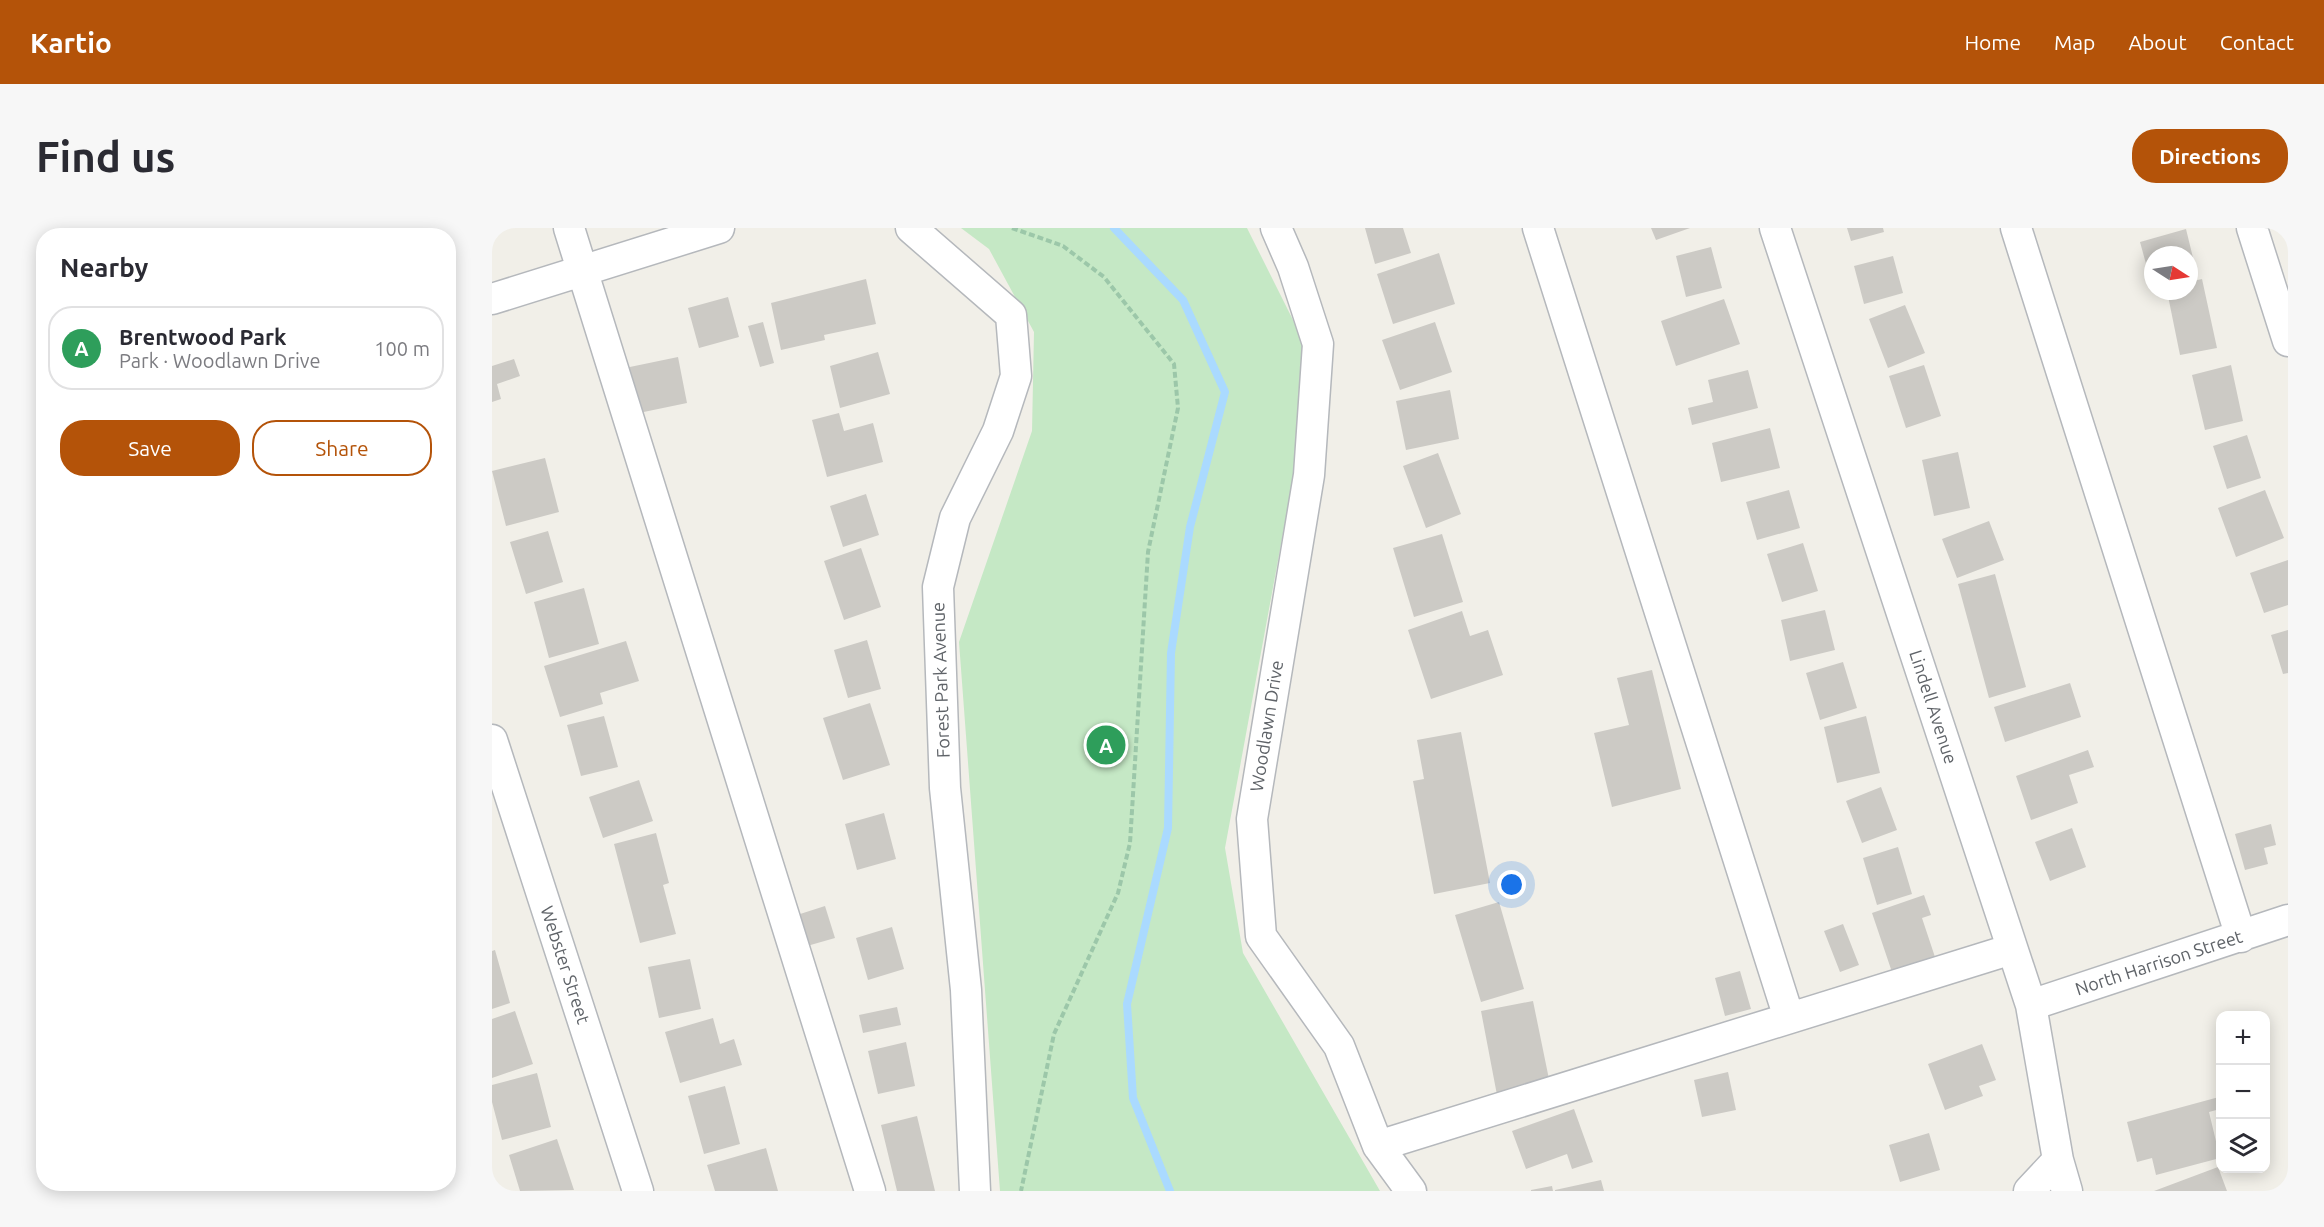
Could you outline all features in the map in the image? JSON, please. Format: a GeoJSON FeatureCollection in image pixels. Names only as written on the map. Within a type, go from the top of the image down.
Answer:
{"type":"FeatureCollection","features":[{"type":"Feature","properties":{"kind":"street"},"geometry":{"type":"LineString","coordinates":[[569,228],[870,1191]]}},
{"type":"Feature","properties":{"kind":"street"},"geometry":{"type":"LineString","coordinates":[[492,299],[718,228]]}},
{"type":"Feature","properties":{"kind":"street","name":"Forest Park Avenue"},"geometry":{"type":"LineString","coordinates":[[911,228],[1011,315],[1016,376],[998,431],[955,518],[938,587],[945,788],[966,990],[975,1191]]}},
{"type":"Feature","properties":{"kind":"street","name":"Woodlawn Drive"},"geometry":{"type":"LineString","coordinates":[[1276,228],[1293,267],[1318,344],[1309,476],[1252,819],[1261,936],[1339,1046],[1378,1146],[1411,1191]]}},
{"type":"Feature","properties":{"kind":"street"},"geometry":{"type":"LineString","coordinates":[[1538,228],[1789,1018]]}},
{"type":"Feature","properties":{"kind":"street","name":"Lindell Avenue"},"geometry":{"type":"LineString","coordinates":[[1775,228],[2031,1005],[2058,1160],[2067,1191]]}},
{"type":"Feature","properties":{"kind":"street"},"geometry":{"type":"LineString","coordinates":[[2016,228],[2241,937]]}},
{"type":"Feature","properties":{"kind":"street"},"geometry":{"type":"LineString","coordinates":[[2252,228],[2288,341]]}},
{"type":"Feature","properties":{"kind":"street","name":"Webster Street"},"geometry":{"type":"LineString","coordinates":[[492,740],[638,1191]]}},
{"type":"Feature","properties":{"kind":"street","name":"North Harrison Street"},"geometry":{"type":"LineString","coordinates":[[2031,1005],[2288,920]]}},
{"type":"Feature","properties":{"kind":"street"},"geometry":{"type":"LineString","coordinates":[[1378,1146],[2012,949]]}},
{"type":"Feature","properties":{"kind":"street"},"geometry":{"type":"LineString","coordinates":[[2029,1191],[2058,1160]]}},
{"type":"Feature","properties":{"kind":"path"},"geometry":{"type":"LineString","coordinates":[[1012,228],[1063,246],[1104,278],[1174,364],[1178,408],[1148,552],[1130,843],[1118,893],[1054,1034],[1021,1191]]}},
{"type":"Feature","properties":{"kind":"green space"},"geometry":{"type":"Polygon","coordinates":[[[961,228],[1247,228],[1305,344],[1297,457],[1225,848],[1243,953],[1380,1191],[1000,1191],[959,642],[1032,431],[1034,332],[989,249],[961,228]]]}},
{"type":"Feature","properties":{"kind":"building"},"geometry":{"type":"Polygon","coordinates":[[[1365,228],[1403,228],[1411,253],[1375,264],[1365,228]]]}},
{"type":"Feature","properties":{"kind":"building"},"geometry":{"type":"Polygon","coordinates":[[[1651,228],[1690,228],[1656,240],[1651,228]]]}},
{"type":"Feature","properties":{"kind":"building"},"geometry":{"type":"Polygon","coordinates":[[[1847,228],[1883,228],[1884,232],[1851,241],[1847,228]]]}},
{"type":"Feature","properties":{"kind":"building"},"geometry":{"type":"Polygon","coordinates":[[[2186,229],[2190,246],[2144,246],[2144,257],[2140,242],[2186,229]]]}},
{"type":"Feature","properties":{"kind":"building"},"geometry":{"type":"Polygon","coordinates":[[[1711,247],[1722,288],[1686,297],[1676,256],[1711,247]]]}},
{"type":"Feature","properties":{"kind":"building"},"geometry":{"type":"Polygon","coordinates":[[[1439,253],[1455,304],[1393,324],[1377,274],[1439,253]]]}},
{"type":"Feature","properties":{"kind":"building"},"geometry":{"type":"Polygon","coordinates":[[[1893,256],[1903,293],[1864,304],[1854,266],[1893,256]]]}},
{"type":"Feature","properties":{"kind":"building"},"geometry":{"type":"Polygon","coordinates":[[[866,279],[876,324],[824,335],[825,340],[781,350],[771,303],[866,279]]]}},
{"type":"Feature","properties":{"kind":"building"},"geometry":{"type":"Polygon","coordinates":[[[2202,279],[2217,348],[2180,355],[2169,300],[2198,300],[2198,280],[2202,279]]]}},
{"type":"Feature","properties":{"kind":"building"},"geometry":{"type":"Polygon","coordinates":[[[728,297],[739,337],[699,348],[688,308],[728,297]]]}},
{"type":"Feature","properties":{"kind":"building"},"geometry":{"type":"Polygon","coordinates":[[[1724,299],[1740,344],[1676,366],[1661,321],[1724,299]]]}},
{"type":"Feature","properties":{"kind":"building"},"geometry":{"type":"Polygon","coordinates":[[[1905,305],[1925,353],[1888,368],[1869,319],[1905,305]]]}},
{"type":"Feature","properties":{"kind":"building"},"geometry":{"type":"Polygon","coordinates":[[[763,322],[774,363],[760,367],[748,326],[763,322]]]}},
{"type":"Feature","properties":{"kind":"building"},"geometry":{"type":"Polygon","coordinates":[[[1435,322],[1452,372],[1400,390],[1382,340],[1435,322]]]}},
{"type":"Feature","properties":{"kind":"building"},"geometry":{"type":"Polygon","coordinates":[[[878,352],[890,394],[840,408],[830,366],[878,352]]]}},
{"type":"Feature","properties":{"kind":"building"},"geometry":{"type":"Polygon","coordinates":[[[678,357],[687,403],[634,414],[625,368],[678,357]]]}},
{"type":"Feature","properties":{"kind":"building"},"geometry":{"type":"Polygon","coordinates":[[[514,359],[520,376],[497,384],[501,399],[492,402],[492,366],[514,359]]]}},
{"type":"Feature","properties":{"kind":"building"},"geometry":{"type":"Polygon","coordinates":[[[1924,365],[1941,416],[1906,428],[1889,376],[1924,365]]]}},
{"type":"Feature","properties":{"kind":"building"},"geometry":{"type":"Polygon","coordinates":[[[2231,365],[2243,421],[2205,430],[2192,375],[2231,365]]]}},
{"type":"Feature","properties":{"kind":"building"},"geometry":{"type":"Polygon","coordinates":[[[1748,370],[1758,408],[1692,425],[1688,408],[1713,402],[1708,380],[1748,370]]]}},
{"type":"Feature","properties":{"kind":"building"},"geometry":{"type":"Polygon","coordinates":[[[1450,390],[1459,439],[1406,450],[1396,401],[1450,390]]]}},
{"type":"Feature","properties":{"kind":"building"},"geometry":{"type":"Polygon","coordinates":[[[839,413],[844,431],[873,423],[883,462],[827,477],[812,420],[839,413]]]}},
{"type":"Feature","properties":{"kind":"building"},"geometry":{"type":"Polygon","coordinates":[[[1770,428],[1780,468],[1721,482],[1712,443],[1770,428]]]}},
{"type":"Feature","properties":{"kind":"building"},"geometry":{"type":"Polygon","coordinates":[[[2247,435],[2261,478],[2227,489],[2213,446],[2247,435]]]}},
{"type":"Feature","properties":{"kind":"building"},"geometry":{"type":"Polygon","coordinates":[[[1958,452],[1970,508],[1934,516],[1922,460],[1958,452]]]}},
{"type":"Feature","properties":{"kind":"building"},"geometry":{"type":"Polygon","coordinates":[[[1438,453],[1461,514],[1426,528],[1403,466],[1438,453]]]}},
{"type":"Feature","properties":{"kind":"building"},"geometry":{"type":"Polygon","coordinates":[[[545,458],[559,512],[506,526],[492,471],[545,458]]]}},
{"type":"Feature","properties":{"kind":"building"},"geometry":{"type":"Polygon","coordinates":[[[1789,490],[1800,528],[1757,540],[1746,502],[1789,490]]]}},
{"type":"Feature","properties":{"kind":"building"},"geometry":{"type":"Polygon","coordinates":[[[2265,490],[2284,538],[2236,557],[2218,508],[2265,490]]]}},
{"type":"Feature","properties":{"kind":"building"},"geometry":{"type":"Polygon","coordinates":[[[866,494],[879,535],[843,547],[830,506],[866,494]]]}},
{"type":"Feature","properties":{"kind":"building"},"geometry":{"type":"Polygon","coordinates":[[[1989,521],[2004,560],[1957,578],[1942,539],[1989,521]]]}},
{"type":"Feature","properties":{"kind":"building"},"geometry":{"type":"Polygon","coordinates":[[[548,531],[563,582],[526,594],[510,542],[548,531]]]}},
{"type":"Feature","properties":{"kind":"building"},"geometry":{"type":"Polygon","coordinates":[[[1442,534],[1463,602],[1414,617],[1393,548],[1442,534]]]}},
{"type":"Feature","properties":{"kind":"building"},"geometry":{"type":"Polygon","coordinates":[[[1803,543],[1818,591],[1782,602],[1767,554],[1803,543]]]}},
{"type":"Feature","properties":{"kind":"building"},"geometry":{"type":"Polygon","coordinates":[[[861,548],[881,607],[844,620],[824,561],[861,548]]]}},
{"type":"Feature","properties":{"kind":"building"},"geometry":{"type":"Polygon","coordinates":[[[2288,560],[2288,605],[2264,613],[2250,573],[2288,560]]]}},
{"type":"Feature","properties":{"kind":"building"},"geometry":{"type":"Polygon","coordinates":[[[1995,574],[2026,687],[1989,698],[1958,584],[1995,574]]]}},
{"type":"Feature","properties":{"kind":"building"},"geometry":{"type":"Polygon","coordinates":[[[584,588],[599,644],[549,658],[534,602],[584,588]]]}},
{"type":"Feature","properties":{"kind":"building"},"geometry":{"type":"Polygon","coordinates":[[[1825,610],[1835,650],[1790,661],[1781,620],[1825,610]]]}},
{"type":"Feature","properties":{"kind":"building"},"geometry":{"type":"Polygon","coordinates":[[[1462,611],[1470,636],[1488,630],[1503,675],[1431,699],[1408,630],[1462,611]]]}},
{"type":"Feature","properties":{"kind":"building"},"geometry":{"type":"Polygon","coordinates":[[[2288,630],[2288,673],[2283,674],[2271,635],[2288,630]]]}},
{"type":"Feature","properties":{"kind":"building"},"geometry":{"type":"Polygon","coordinates":[[[867,640],[881,689],[848,698],[834,650],[867,640]]]}},
{"type":"Feature","properties":{"kind":"building"},"geometry":{"type":"Polygon","coordinates":[[[626,641],[639,681],[600,693],[603,704],[560,717],[544,666],[626,641]]]}},
{"type":"Feature","properties":{"kind":"building"},"geometry":{"type":"Polygon","coordinates":[[[1843,662],[1857,708],[1820,720],[1806,673],[1843,662]]]}},
{"type":"Feature","properties":{"kind":"building"},"geometry":{"type":"Polygon","coordinates":[[[1652,670],[1681,789],[1612,807],[1594,733],[1629,725],[1617,678],[1652,670]]]}},
{"type":"Feature","properties":{"kind":"building"},"geometry":{"type":"Polygon","coordinates":[[[2070,683],[2081,717],[2005,742],[1994,707],[2070,683]]]}},
{"type":"Feature","properties":{"kind":"building"},"geometry":{"type":"Polygon","coordinates":[[[870,703],[890,765],[843,780],[823,718],[870,703]]]}},
{"type":"Feature","properties":{"kind":"building"},"geometry":{"type":"Polygon","coordinates":[[[604,716],[618,767],[581,776],[567,725],[604,716]]]}},
{"type":"Feature","properties":{"kind":"building"},"geometry":{"type":"Polygon","coordinates":[[[1866,716],[1880,773],[1837,783],[1824,727],[1866,716]]]}},
{"type":"Feature","properties":{"kind":"building"},"geometry":{"type":"Polygon","coordinates":[[[1461,732],[1490,883],[1434,894],[1413,781],[1424,779],[1417,740],[1461,732]]]}},
{"type":"Feature","properties":{"kind":"building"},"geometry":{"type":"Polygon","coordinates":[[[2088,750],[2094,767],[2069,775],[2078,803],[2031,820],[2016,776],[2088,750]]]}},
{"type":"Feature","properties":{"kind":"building"},"geometry":{"type":"Polygon","coordinates":[[[639,780],[653,821],[603,838],[589,797],[639,780]]]}},
{"type":"Feature","properties":{"kind":"building"},"geometry":{"type":"Polygon","coordinates":[[[1881,787],[1897,830],[1862,843],[1846,801],[1881,787]]]}},
{"type":"Feature","properties":{"kind":"building"},"geometry":{"type":"Polygon","coordinates":[[[884,813],[896,859],[857,870],[845,824],[884,813]]]}},
{"type":"Feature","properties":{"kind":"building"},"geometry":{"type":"Polygon","coordinates":[[[2271,824],[2276,845],[2264,848],[2268,864],[2245,870],[2235,834],[2271,824]]]}},
{"type":"Feature","properties":{"kind":"building"},"geometry":{"type":"Polygon","coordinates":[[[2072,828],[2086,867],[2050,881],[2035,842],[2072,828]]]}},
{"type":"Feature","properties":{"kind":"building"},"geometry":{"type":"Polygon","coordinates":[[[656,833],[669,883],[663,885],[676,934],[640,943],[614,844],[656,833]]]}},
{"type":"Feature","properties":{"kind":"building"},"geometry":{"type":"Polygon","coordinates":[[[1898,847],[1912,894],[1877,905],[1863,858],[1898,847]]]}},
{"type":"Feature","properties":{"kind":"building"},"geometry":{"type":"Polygon","coordinates":[[[1924,895],[1931,915],[1922,918],[1938,966],[1895,981],[1872,913],[1924,895]]]}},
{"type":"Feature","properties":{"kind":"building"},"geometry":{"type":"Polygon","coordinates":[[[1499,902],[1524,989],[1481,1002],[1455,915],[1499,902]]]}},
{"type":"Feature","properties":{"kind":"building"},"geometry":{"type":"Polygon","coordinates":[[[825,906],[835,938],[807,946],[797,915],[825,906]]]}},
{"type":"Feature","properties":{"kind":"building"},"geometry":{"type":"Polygon","coordinates":[[[1843,924],[1859,965],[1840,972],[1824,931],[1843,924]]]}},
{"type":"Feature","properties":{"kind":"building"},"geometry":{"type":"Polygon","coordinates":[[[892,927],[904,969],[868,980],[856,938],[892,927]]]}},
{"type":"Feature","properties":{"kind":"building"},"geometry":{"type":"Polygon","coordinates":[[[495,950],[510,1003],[492,1009],[492,951],[495,950]]]}},
{"type":"Feature","properties":{"kind":"building"},"geometry":{"type":"Polygon","coordinates":[[[690,959],[701,1009],[659,1018],[648,967],[690,959]]]}},
{"type":"Feature","properties":{"kind":"building"},"geometry":{"type":"Polygon","coordinates":[[[1740,971],[1751,1009],[1725,1016],[1715,978],[1740,971]]]}},
{"type":"Feature","properties":{"kind":"building"},"geometry":{"type":"Polygon","coordinates":[[[1533,1001],[1550,1084],[1497,1095],[1481,1011],[1533,1001]]]}},
{"type":"Feature","properties":{"kind":"building"},"geometry":{"type":"Polygon","coordinates":[[[897,1007],[901,1025],[863,1033],[859,1015],[897,1007]]]}},
{"type":"Feature","properties":{"kind":"building"},"geometry":{"type":"Polygon","coordinates":[[[515,1011],[533,1064],[492,1078],[492,1019],[515,1011]]]}},
{"type":"Feature","properties":{"kind":"building"},"geometry":{"type":"Polygon","coordinates":[[[713,1018],[720,1044],[734,1039],[742,1065],[680,1083],[665,1032],[713,1018]]]}},
{"type":"Feature","properties":{"kind":"building"},"geometry":{"type":"Polygon","coordinates":[[[906,1042],[915,1086],[878,1094],[868,1051],[906,1042]]]}},
{"type":"Feature","properties":{"kind":"building"},"geometry":{"type":"Polygon","coordinates":[[[1982,1044],[1996,1080],[1979,1086],[1983,1096],[1945,1110],[1928,1064],[1982,1044]]]}},
{"type":"Feature","properties":{"kind":"building"},"geometry":{"type":"Polygon","coordinates":[[[1728,1072],[1736,1110],[1702,1117],[1694,1080],[1728,1072]]]}},
{"type":"Feature","properties":{"kind":"building"},"geometry":{"type":"Polygon","coordinates":[[[537,1073],[551,1127],[502,1140],[492,1102],[492,1085],[537,1073]]]}},
{"type":"Feature","properties":{"kind":"building"},"geometry":{"type":"Polygon","coordinates":[[[725,1086],[740,1144],[704,1154],[688,1096],[725,1086]]]}},
{"type":"Feature","properties":{"kind":"building"},"geometry":{"type":"Polygon","coordinates":[[[2216,1098],[2216,1110],[2209,1112],[2216,1141],[2216,1159],[2156,1175],[2152,1158],[2137,1162],[2127,1122],[2216,1098]]]}},
{"type":"Feature","properties":{"kind":"building"},"geometry":{"type":"Polygon","coordinates":[[[1574,1109],[1593,1162],[1572,1169],[1567,1154],[1526,1169],[1512,1131],[1574,1109]]]}},
{"type":"Feature","properties":{"kind":"building"},"geometry":{"type":"Polygon","coordinates":[[[917,1116],[935,1191],[897,1191],[881,1125],[917,1116]]]}},
{"type":"Feature","properties":{"kind":"building"},"geometry":{"type":"Polygon","coordinates":[[[1929,1133],[1940,1170],[1900,1182],[1889,1145],[1929,1133]]]}},
{"type":"Feature","properties":{"kind":"building"},"geometry":{"type":"Polygon","coordinates":[[[557,1139],[574,1190],[520,1191],[509,1155],[557,1139]]]}},
{"type":"Feature","properties":{"kind":"building"},"geometry":{"type":"Polygon","coordinates":[[[766,1148],[778,1191],[715,1191],[707,1165],[766,1148]]]}},
{"type":"Feature","properties":{"kind":"building"},"geometry":{"type":"Polygon","coordinates":[[[2216,1168],[2216,1173],[2220,1173],[2227,1191],[2154,1191],[2216,1168]]]}},
{"type":"Feature","properties":{"kind":"building"},"geometry":{"type":"Polygon","coordinates":[[[1601,1180],[1604,1191],[1555,1191],[1555,1190],[1601,1180]]]}},
{"type":"Feature","properties":{"kind":"building"},"geometry":{"type":"Polygon","coordinates":[[[1552,1186],[1553,1191],[1531,1191],[1531,1190],[1552,1186]]]}},
{"type":"Feature","properties":{"kind":"waterway"},"geometry":{"type":"LineString","coordinates":[[1114,228],[1183,300],[1225,392],[1190,527],[1171,653],[1168,828],[1127,1004],[1133,1098],[1170,1191]]}},
{"type":"Feature","properties":{"kind":"place","name":"Brentwood Park"},"geometry":{"type":"Point","coordinates":[1106,745]}}]}
